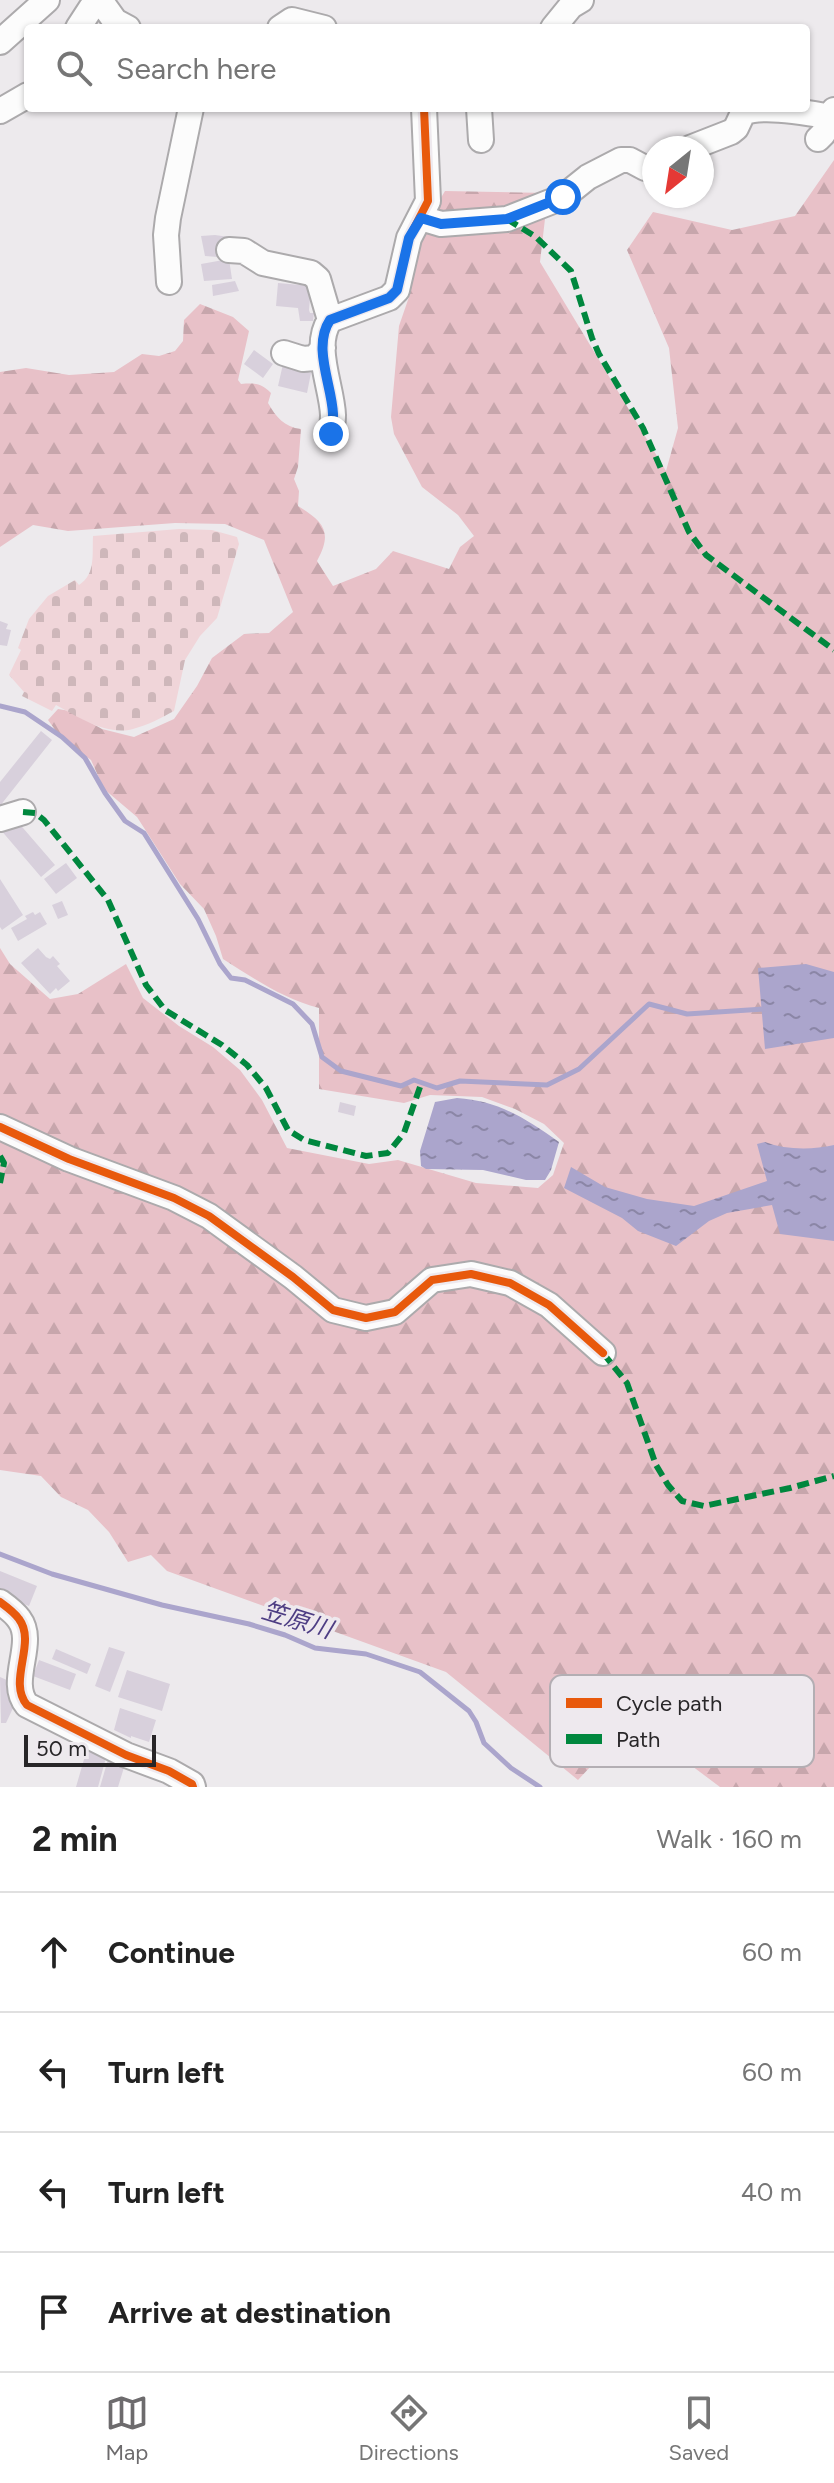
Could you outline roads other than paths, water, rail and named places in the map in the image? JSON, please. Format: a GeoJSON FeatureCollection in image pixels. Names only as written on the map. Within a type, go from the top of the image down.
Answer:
{"type":"FeatureCollection","features":[{"type":"Feature","properties":{"kind":"street"},"geometry":{"type":"LineString","coordinates":[[0,42],[47,0]]}},
{"type":"Feature","properties":{"kind":"street"},"geometry":{"type":"LineString","coordinates":[[556,24],[571,6],[581,0]]}},
{"type":"Feature","properties":{"kind":"street"},"geometry":{"type":"LineString","coordinates":[[81,24],[100,1],[121,24]]}},
{"type":"Feature","properties":{"kind":"street"},"geometry":{"type":"LineString","coordinates":[[286,24],[292,20],[308,24]]}},
{"type":"Feature","properties":{"kind":"street"},"geometry":{"type":"LineString","coordinates":[[0,111],[24,97]]}},
{"type":"Feature","properties":{"kind":"street"},"geometry":{"type":"LineString","coordinates":[[169,282],[168,218],[190,112]]}},
{"type":"Feature","properties":{"kind":"street"},"geometry":{"type":"LineString","coordinates":[[331,434],[333,414],[323,348],[326,326],[330,320],[389,298],[397,290],[409,238],[428,201],[424,112]]}},
{"type":"Feature","properties":{"kind":"street"},"geometry":{"type":"LineString","coordinates":[[479,112],[481,140]]}},
{"type":"Feature","properties":{"kind":"street"},"geometry":{"type":"LineString","coordinates":[[714,139],[736,128],[745,112]]}},
{"type":"Feature","properties":{"kind":"street"},"geometry":{"type":"LineString","coordinates":[[790,112],[832,113],[818,139]]}},
{"type":"Feature","properties":{"kind":"street"},"geometry":{"type":"LineString","coordinates":[[421,218],[441,224],[507,219],[563,197],[588,177],[621,160],[630,160],[642,166]]}},
{"type":"Feature","properties":{"kind":"street"},"geometry":{"type":"LineString","coordinates":[[229,250],[244,251],[263,263],[311,273],[318,279],[330,320]]}},
{"type":"Feature","properties":{"kind":"street"},"geometry":{"type":"LineString","coordinates":[[284,353],[303,359],[315,358],[323,348]]}},
{"type":"Feature","properties":{"kind":"street"},"geometry":{"type":"LineString","coordinates":[[0,1127],[69,1159],[174,1198],[209,1216],[333,1310],[366,1318],[395,1312],[432,1280],[471,1274],[510,1283],[549,1305],[603,1353]]}},
{"type":"Feature","properties":{"kind":"street"},"geometry":{"type":"LineString","coordinates":[[0,1602],[21,1621],[24,1635],[19,1689],[27,1705],[126,1755],[169,1771],[193,1787]]}},
{"type":"Feature","properties":{"kind":"water"},"geometry":{"type":"Polygon","coordinates":[[[806,964],[834,972],[834,1038],[765,1049],[758,968],[806,964]]]}},
{"type":"Feature","properties":{"kind":"water"},"geometry":{"type":"Polygon","coordinates":[[[457,1098],[486,1103],[511,1112],[559,1142],[545,1180],[526,1180],[483,1170],[426,1169],[421,1166],[420,1151],[435,1102],[457,1098]]]}},
{"type":"Feature","properties":{"kind":"water"},"geometry":{"type":"Polygon","coordinates":[[[765,1142],[799,1148],[834,1145],[834,1241],[780,1234],[772,1205],[727,1213],[709,1221],[676,1246],[638,1231],[622,1218],[564,1188],[571,1167],[605,1187],[647,1199],[694,1206],[767,1181],[757,1144],[765,1142]]]}},
{"type":"Feature","properties":{"kind":"waterway"},"geometry":{"type":"LineString","coordinates":[[0,706],[25,712],[62,737],[85,758],[125,821],[144,833],[231,978],[245,980],[293,1004],[312,1024],[322,1057],[341,1071],[401,1086],[414,1080],[437,1088],[460,1081],[547,1085],[579,1069],[649,1004],[687,1014],[765,1009]]}},
{"type":"Feature","properties":{"kind":"waterway","name":"笠原川"},"geometry":{"type":"LineString","coordinates":[[0,1554],[52,1574],[162,1605],[249,1624],[315,1648],[366,1654],[420,1672],[469,1711],[484,1743],[511,1768],[540,1787]]}}]}
